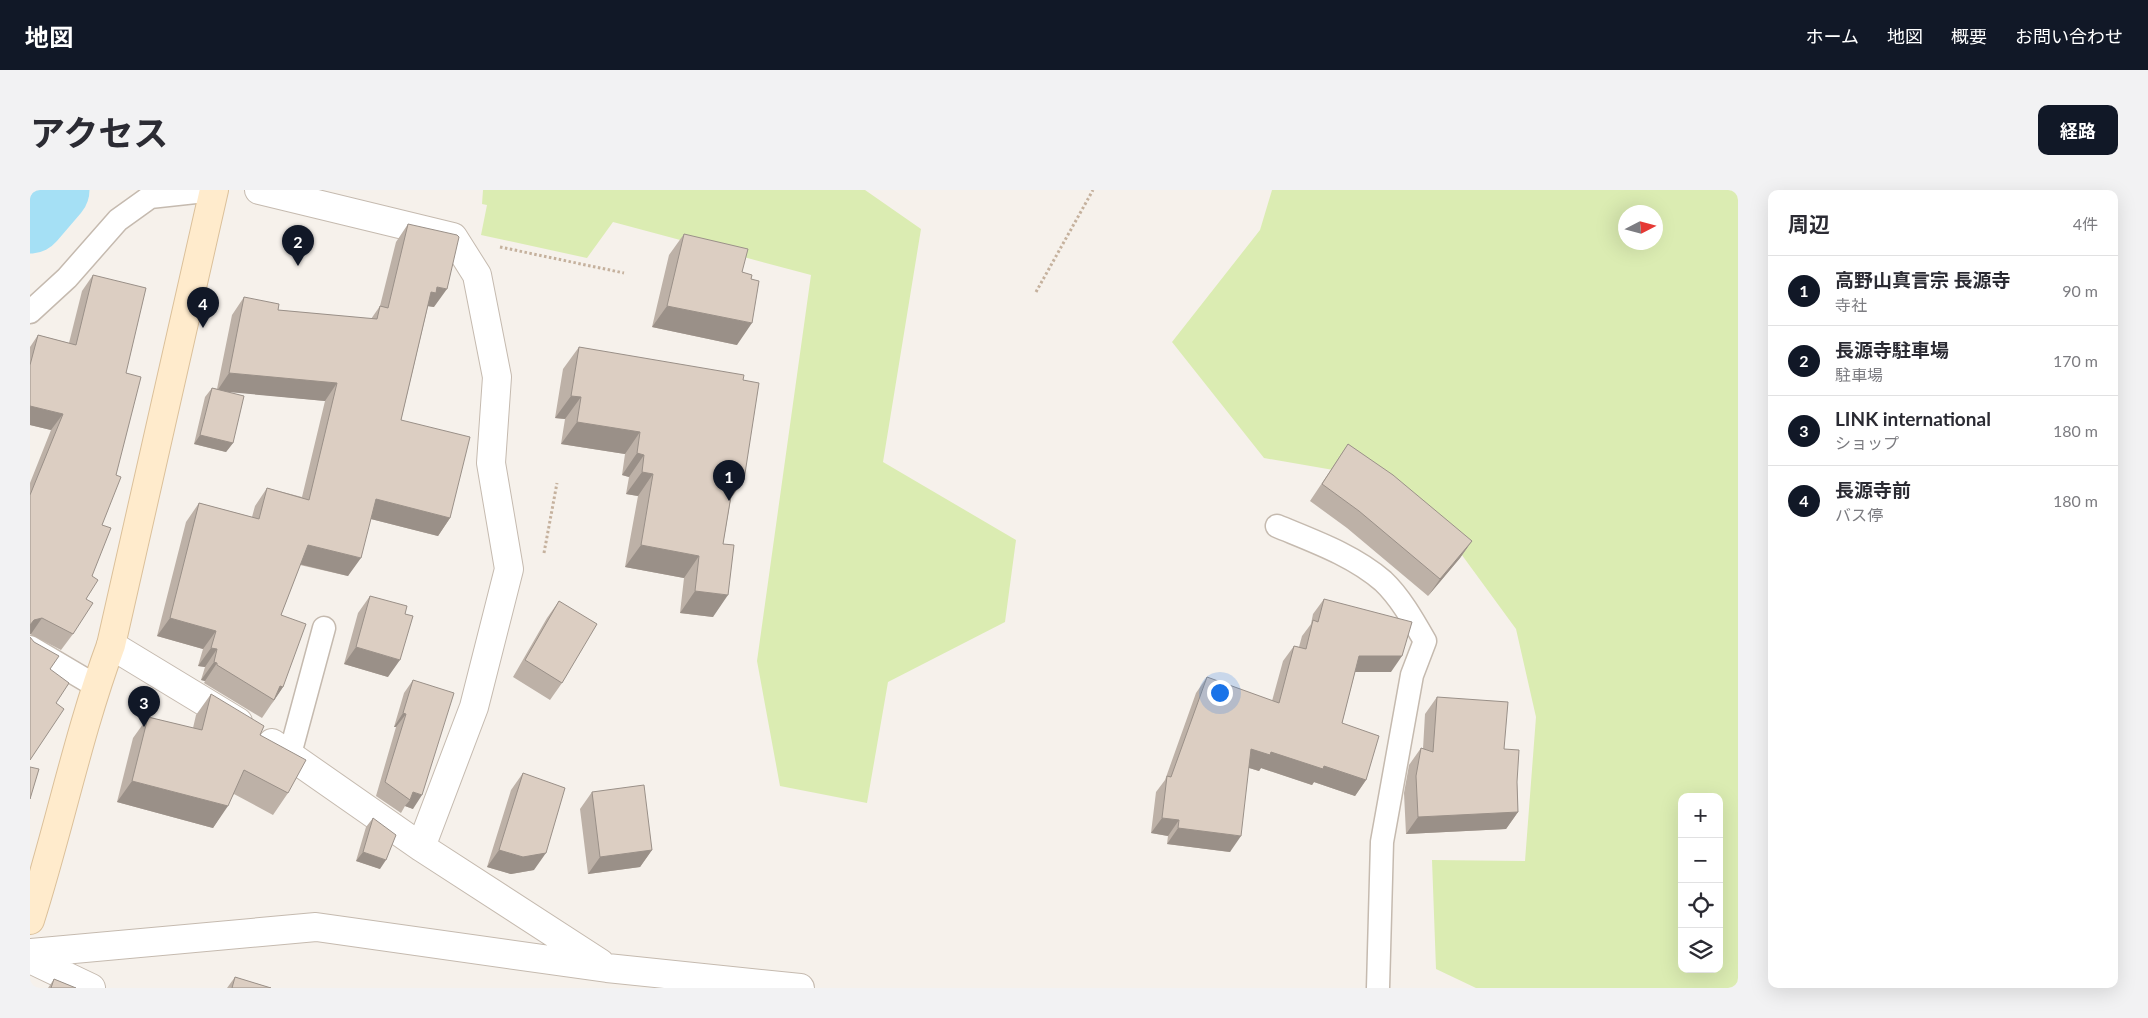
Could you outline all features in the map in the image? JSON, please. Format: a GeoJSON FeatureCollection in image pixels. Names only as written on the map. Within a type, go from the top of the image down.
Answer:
{"type":"FeatureCollection","features":[{"type":"Feature","properties":{"kind":"street"},"geometry":{"type":"LineString","coordinates":[[30,920],[47,867],[96,686],[112,645],[214,190]]}},
{"type":"Feature","properties":{"kind":"street"},"geometry":{"type":"LineString","coordinates":[[259,190],[453,237],[477,275],[497,377],[491,463],[509,569],[474,707],[421,847]]}},
{"type":"Feature","properties":{"kind":"street"},"geometry":{"type":"LineString","coordinates":[[112,645],[290,754],[421,847],[607,968]]}},
{"type":"Feature","properties":{"kind":"street"},"geometry":{"type":"LineString","coordinates":[[30,953],[316,927],[607,968],[800,988]]}},
{"type":"Feature","properties":{"kind":"street"},"geometry":{"type":"LineString","coordinates":[[30,959],[90,988]]}},
{"type":"Feature","properties":{"kind":"lane"},"geometry":{"type":"LineString","coordinates":[[30,312],[67,278],[118,220],[150,197],[214,190]]}},
{"type":"Feature","properties":{"kind":"lane"},"geometry":{"type":"LineString","coordinates":[[1277,526],[1347,556],[1383,582],[1412,617],[1425,640],[1412,676],[1382,842],[1378,988]]}},
{"type":"Feature","properties":{"kind":"lane"},"geometry":{"type":"LineString","coordinates":[[290,754],[324,628]]}},
{"type":"Feature","properties":{"kind":"lane"},"geometry":{"type":"LineString","coordinates":[[30,647],[96,686]]}},
{"type":"Feature","properties":{"kind":"path"},"geometry":{"type":"LineString","coordinates":[[1036,292],[1093,190]]}},
{"type":"Feature","properties":{"kind":"path"},"geometry":{"type":"LineString","coordinates":[[491,245],[624,273]]}},
{"type":"Feature","properties":{"kind":"path"},"geometry":{"type":"LineString","coordinates":[[553,507],[557,482]]}},
{"type":"Feature","properties":{"kind":"green space"},"geometry":{"type":"Polygon","coordinates":[[[483,190],[865,190],[921,229],[883,462],[1016,540],[1005,622],[888,682],[867,803],[780,786],[757,661],[811,275],[613,222],[587,258],[481,235],[487,205],[482,204],[483,190]]]}},
{"type":"Feature","properties":{"kind":"green space"},"geometry":{"type":"Polygon","coordinates":[[[1272,190],[1738,190],[1738,988],[1476,988],[1436,969],[1432,860],[1525,861],[1536,717],[1516,629],[1448,536],[1368,476],[1264,458],[1172,342],[1260,230],[1272,190]]]}},
{"type":"Feature","properties":{"kind":"building"},"geometry":{"type":"Polygon","coordinates":[[[408,224],[459,237],[447,289],[437,287],[436,293],[431,292],[401,420],[470,437],[450,518],[376,499],[361,558],[308,545],[281,615],[306,624],[283,687],[280,686],[274,700],[214,662],[217,649],[211,648],[216,631],[170,618],[199,503],[259,519],[267,488],[309,500],[337,383],[229,373],[244,297],[279,304],[278,310],[377,319],[380,306],[388,308],[408,224]]]}},
{"type":"Feature","properties":{"kind":"building"},"geometry":{"type":"Polygon","coordinates":[[[684,234],[748,249],[742,272],[752,275],[751,279],[759,281],[752,323],[667,306],[684,234]]]}},
{"type":"Feature","properties":{"kind":"building"},"geometry":{"type":"Polygon","coordinates":[[[93,275],[146,288],[126,373],[141,377],[116,475],[121,477],[102,525],[111,528],[92,576],[98,580],[86,599],[93,603],[73,634],[42,618],[34,620],[30,625],[30,495],[63,414],[30,406],[30,365],[38,335],[76,345],[93,275]]]}},
{"type":"Feature","properties":{"kind":"building"},"geometry":{"type":"Polygon","coordinates":[[[579,347],[744,375],[743,380],[759,383],[744,480],[734,478],[723,544],[734,545],[728,595],[695,591],[699,556],[641,545],[653,474],[642,472],[644,455],[637,453],[640,432],[577,422],[581,397],[571,396],[579,347]]]}},
{"type":"Feature","properties":{"kind":"building"},"geometry":{"type":"Polygon","coordinates":[[[212,388],[244,396],[233,443],[200,435],[212,388]]]}},
{"type":"Feature","properties":{"kind":"building"},"geometry":{"type":"Polygon","coordinates":[[[1348,444],[1393,475],[1472,541],[1440,579],[1359,511],[1322,484],[1348,444]]]}},
{"type":"Feature","properties":{"kind":"building"},"geometry":{"type":"Polygon","coordinates":[[[370,596],[407,606],[405,614],[413,616],[400,660],[356,647],[370,596]]]}},
{"type":"Feature","properties":{"kind":"building"},"geometry":{"type":"Polygon","coordinates":[[[1324,599],[1412,622],[1402,656],[1359,656],[1342,723],[1379,736],[1366,780],[1324,766],[1323,769],[1271,752],[1270,755],[1251,749],[1241,836],[1178,828],[1179,820],[1162,818],[1167,776],[1171,777],[1207,677],[1279,703],[1294,646],[1306,649],[1313,620],[1318,622],[1324,599]]]}},
{"type":"Feature","properties":{"kind":"building"},"geometry":{"type":"Polygon","coordinates":[[[559,601],[597,624],[562,683],[525,660],[559,601]]]}},
{"type":"Feature","properties":{"kind":"building"},"geometry":{"type":"Polygon","coordinates":[[[30,637],[34,642],[59,656],[50,669],[69,683],[56,703],[64,709],[30,760],[30,637]]]}},
{"type":"Feature","properties":{"kind":"building"},"geometry":{"type":"Polygon","coordinates":[[[413,680],[454,693],[422,795],[413,792],[410,800],[385,782],[406,714],[403,713],[413,680]]]}},
{"type":"Feature","properties":{"kind":"building"},"geometry":{"type":"Polygon","coordinates":[[[211,694],[264,726],[260,735],[306,760],[288,793],[244,770],[228,806],[132,781],[148,717],[202,730],[211,694]]]}},
{"type":"Feature","properties":{"kind":"building"},"geometry":{"type":"Polygon","coordinates":[[[1437,697],[1508,702],[1504,749],[1519,750],[1518,812],[1418,817],[1416,776],[1421,748],[1433,752],[1437,697]]]}},
{"type":"Feature","properties":{"kind":"building"},"geometry":{"type":"Polygon","coordinates":[[[30,767],[39,769],[30,799],[30,767]]]}},
{"type":"Feature","properties":{"kind":"building"},"geometry":{"type":"Polygon","coordinates":[[[523,773],[565,788],[546,853],[523,857],[499,850],[523,773]]]}},
{"type":"Feature","properties":{"kind":"building"},"geometry":{"type":"Polygon","coordinates":[[[644,785],[652,850],[600,857],[592,792],[644,785]]]}},
{"type":"Feature","properties":{"kind":"building"},"geometry":{"type":"Polygon","coordinates":[[[373,818],[396,835],[386,860],[363,852],[373,818]]]}},
{"type":"Feature","properties":{"kind":"building"},"geometry":{"type":"Polygon","coordinates":[[[235,977],[271,988],[232,988],[235,977]]]}},
{"type":"Feature","properties":{"kind":"building"},"geometry":{"type":"Polygon","coordinates":[[[54,979],[76,988],[51,988],[54,979]]]}},
{"type":"Feature","properties":{"kind":"waterway"},"geometry":{"type":"LineString","coordinates":[[30,218],[54,190]]}},
{"type":"Feature","properties":{"kind":"waterway"},"geometry":{"type":"LineString","coordinates":[[30,196],[44,203]]}},
{"type":"Feature","properties":{"kind":"place","name":"長源寺駐車場"},"geometry":{"type":"Point","coordinates":[298,266]}},
{"type":"Feature","properties":{"kind":"place","name":"長源寺前"},"geometry":{"type":"Point","coordinates":[203,328]}},
{"type":"Feature","properties":{"kind":"place","name":"高野山真言宗 長源寺"},"geometry":{"type":"Point","coordinates":[729,501]}},
{"type":"Feature","properties":{"kind":"place","name":"LINK international"},"geometry":{"type":"Point","coordinates":[144,727]}}]}
